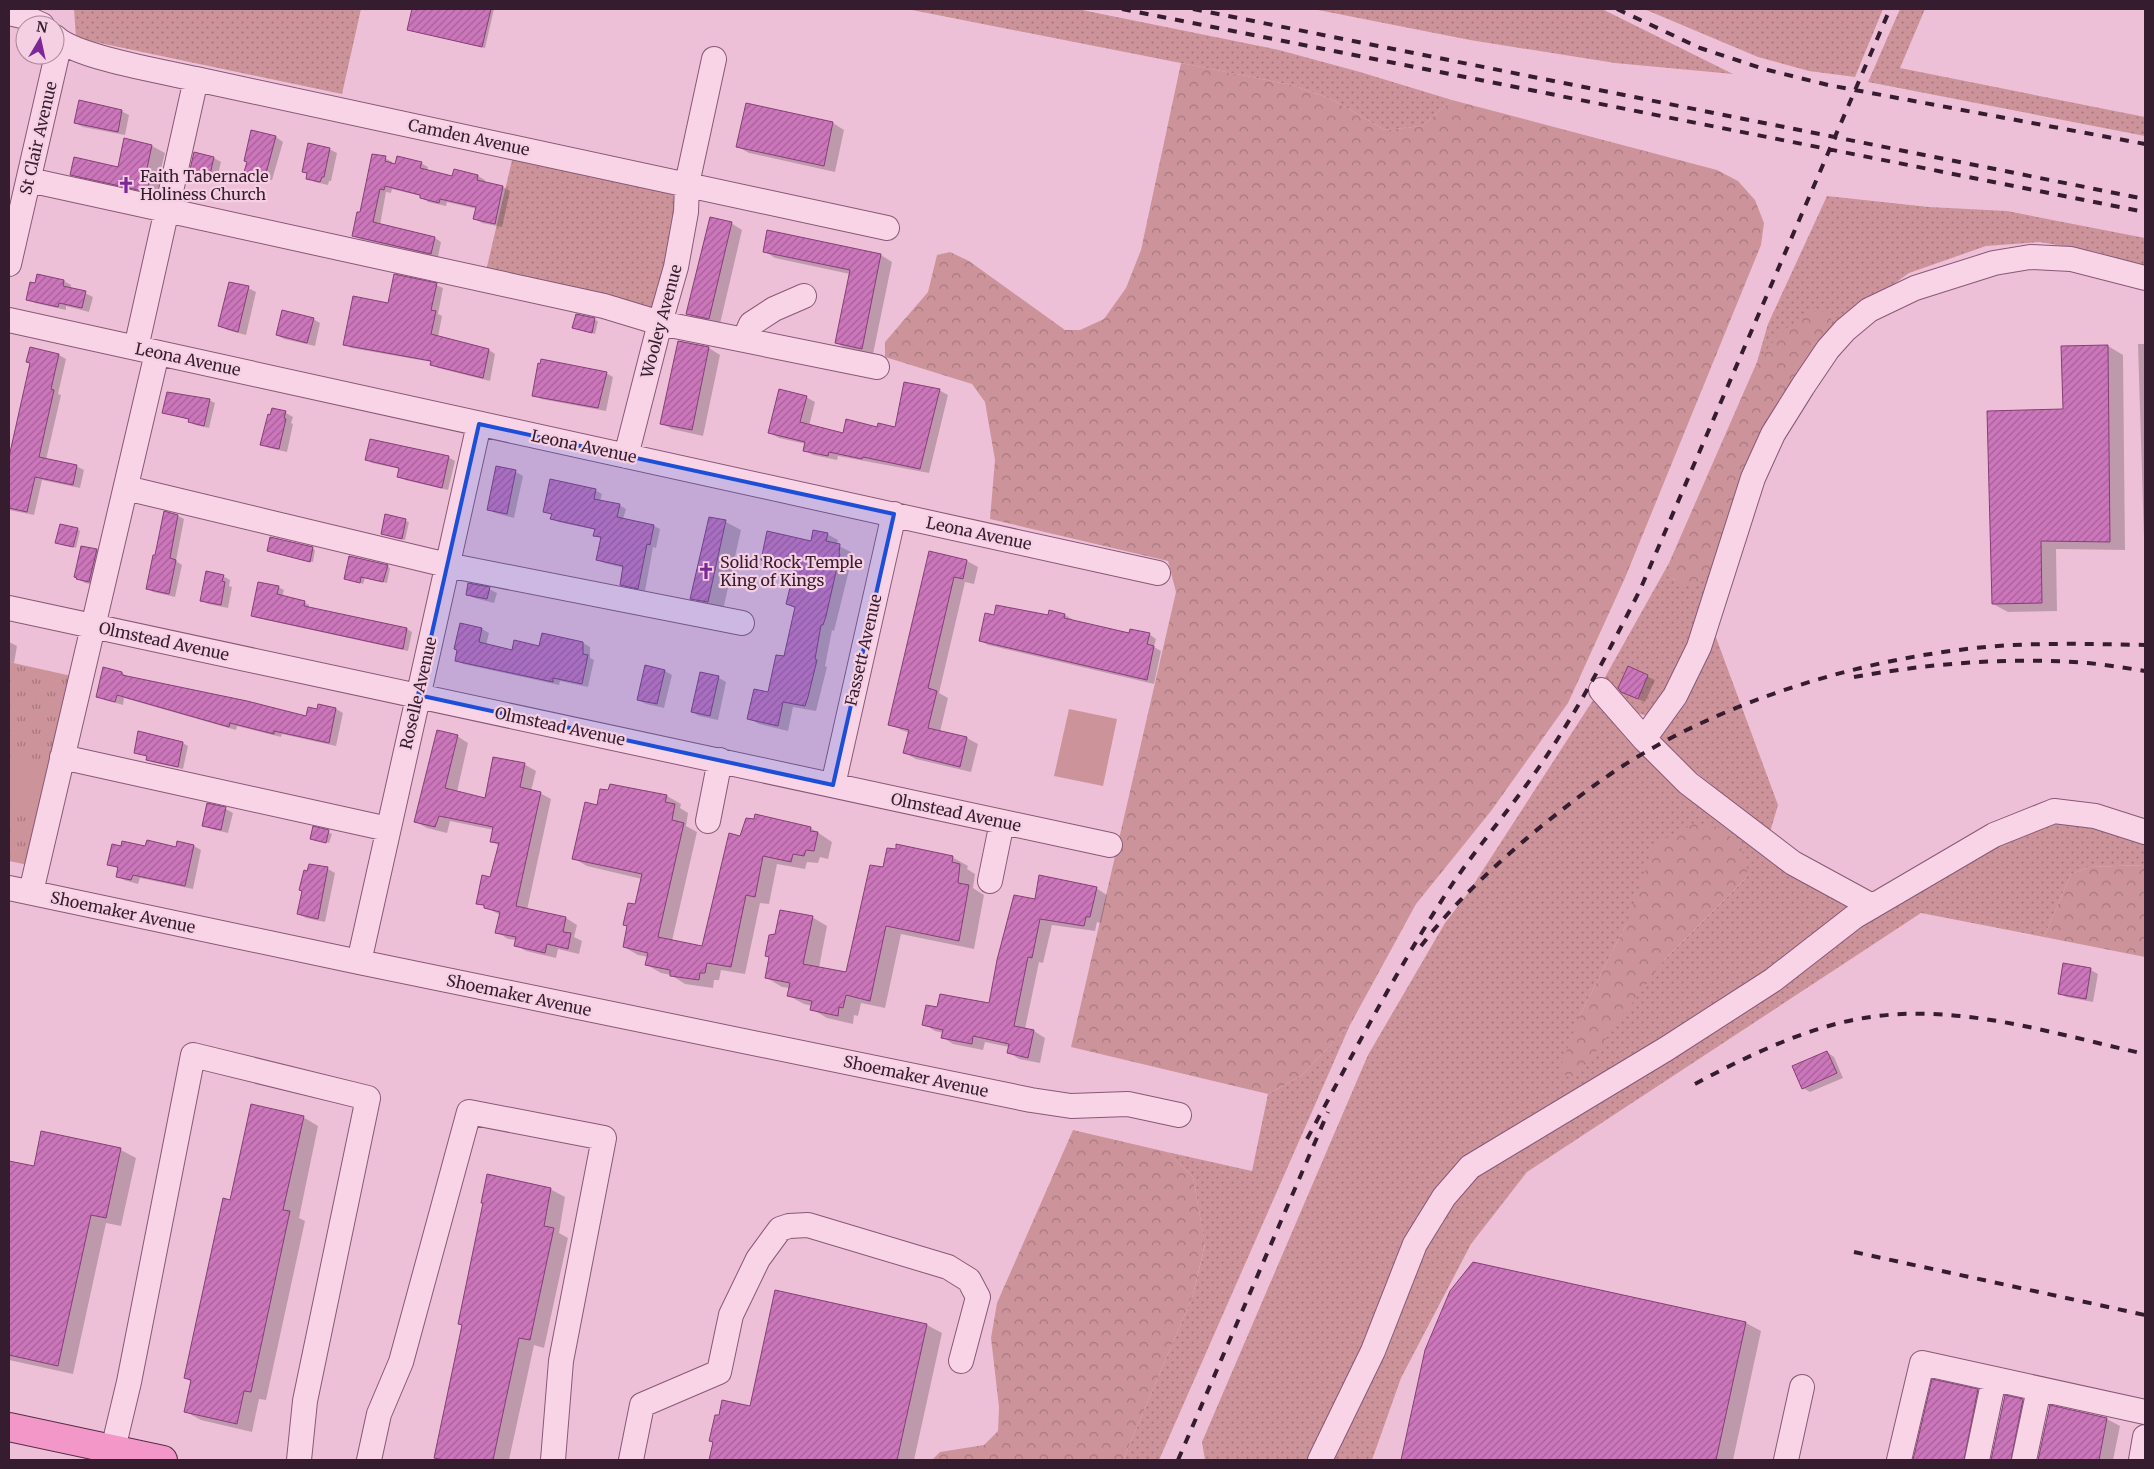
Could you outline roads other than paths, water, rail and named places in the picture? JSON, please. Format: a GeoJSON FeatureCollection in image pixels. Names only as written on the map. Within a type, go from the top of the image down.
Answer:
{"type":"FeatureCollection","features":[{"type":"Feature","properties":{"kind":"main road"},"geometry":{"type":"LineString","coordinates":[[9,1427],[119,1454],[163,1460]]}},
{"type":"Feature","properties":{"kind":"street","name":"Camden Avenue"},"geometry":{"type":"LineString","coordinates":[[65,44],[88,54],[196,79],[887,228]]}},
{"type":"Feature","properties":{"kind":"street","name":"Wooley Avenue"},"geometry":{"type":"LineString","coordinates":[[626,456],[676,267],[686,212],[687,184],[714,59]]}},
{"type":"Feature","properties":{"kind":"street","name":"St Clair Avenue"},"geometry":{"type":"LineString","coordinates":[[9,264],[29,180],[52,65]]}},
{"type":"Feature","properties":{"kind":"street"},"geometry":{"type":"LineString","coordinates":[[20,890],[62,757],[126,488],[166,212],[196,79]]}},
{"type":"Feature","properties":{"kind":"street"},"geometry":{"type":"LineString","coordinates":[[29,180],[166,212],[604,306],[660,323],[876,367]]}},
{"type":"Feature","properties":{"kind":"street"},"geometry":{"type":"LineString","coordinates":[[1644,739],[1675,696],[1699,647],[1753,478],[1773,434],[1803,386],[1828,350],[1845,330],[1869,310],[1915,288],[1994,263],[2021,258],[2072,258],[2145,278]]}},
{"type":"Feature","properties":{"kind":"street"},"geometry":{"type":"LineString","coordinates":[[744,340],[752,324],[774,310],[804,296]]}},
{"type":"Feature","properties":{"kind":"street","name":"Leona Avenue"},"geometry":{"type":"LineString","coordinates":[[9,320],[1158,572]]}},
{"type":"Feature","properties":{"kind":"street","name":"Roselle Avenue"},"geometry":{"type":"LineString","coordinates":[[359,962],[478,424]]}},
{"type":"Feature","properties":{"kind":"street"},"geometry":{"type":"LineString","coordinates":[[126,488],[447,565],[742,624]]}},
{"type":"Feature","properties":{"kind":"street","name":"Fassett Avenue"},"geometry":{"type":"LineString","coordinates":[[833,785],[894,514]]}},
{"type":"Feature","properties":{"kind":"street","name":"Olmstead Avenue"},"geometry":{"type":"LineString","coordinates":[[9,608],[1110,845]]}},
{"type":"Feature","properties":{"kind":"street"},"geometry":{"type":"LineString","coordinates":[[1601,690],[1644,739],[1688,783],[1793,863],[1872,906]]}},
{"type":"Feature","properties":{"kind":"street"},"geometry":{"type":"LineString","coordinates":[[62,757],[388,829]]}},
{"type":"Feature","properties":{"kind":"street"},"geometry":{"type":"LineString","coordinates":[[708,821],[720,760]]}},
{"type":"Feature","properties":{"kind":"street"},"geometry":{"type":"LineString","coordinates":[[1320,1460],[1373,1351],[1415,1244],[1444,1197],[1470,1167],[1666,1049],[1772,980],[1854,916],[1994,835],[2054,811],[2095,816],[2145,832]]}},
{"type":"Feature","properties":{"kind":"street"},"geometry":{"type":"LineString","coordinates":[[990,881],[1002,822]]}},
{"type":"Feature","properties":{"kind":"street","name":"Shoemaker Avenue"},"geometry":{"type":"LineString","coordinates":[[20,890],[359,962],[1031,1100],[1071,1106],[1128,1104],[1179,1116]]}},
{"type":"Feature","properties":{"kind":"street"},"geometry":{"type":"LineString","coordinates":[[119,1454],[128,1382],[192,1055],[368,1098],[305,1401],[299,1460]]}},
{"type":"Feature","properties":{"kind":"street"},"geometry":{"type":"LineString","coordinates":[[369,1460],[379,1414],[401,1362],[469,1112],[604,1138],[561,1361],[553,1460]]}},
{"type":"Feature","properties":{"kind":"street"},"geometry":{"type":"LineString","coordinates":[[631,1460],[642,1405],[719,1372],[731,1315],[758,1259],[780,1230],[789,1226],[808,1225],[948,1267],[969,1280],[978,1297],[961,1361]]}},
{"type":"Feature","properties":{"kind":"street"},"geometry":{"type":"LineString","coordinates":[[1899,1460],[1922,1363],[2145,1412]]}},
{"type":"Feature","properties":{"kind":"street"},"geometry":{"type":"LineString","coordinates":[[1977,1460],[1994,1379]]}},
{"type":"Feature","properties":{"kind":"street"},"geometry":{"type":"LineString","coordinates":[[1786,1460],[1802,1388]]}},
{"type":"Feature","properties":{"kind":"street"},"geometry":{"type":"LineString","coordinates":[[2024,1460],[2039,1389]]}},
{"type":"Feature","properties":{"kind":"street"},"geometry":{"type":"LineString","coordinates":[[2141,1460],[2145,1437]]}},
{"type":"Feature","properties":{"kind":"railway"},"geometry":{"type":"LineString","coordinates":[[1122,9],[2145,212]]}},
{"type":"Feature","properties":{"kind":"railway"},"geometry":{"type":"LineString","coordinates":[[1193,9],[2145,199]]}},
{"type":"Feature","properties":{"kind":"railway"},"geometry":{"type":"LineString","coordinates":[[1617,9],[1700,48],[1764,69],[1828,85],[2145,144]]}},
{"type":"Feature","properties":{"kind":"railway"},"geometry":{"type":"LineString","coordinates":[[1307,1139],[1376,1011],[1431,917],[1451,886],[1561,734],[1589,687],[1628,614],[1890,9]]}},
{"type":"Feature","properties":{"kind":"railway"},"geometry":{"type":"LineString","coordinates":[[1421,946],[1446,916],[1488,873],[1533,833],[1592,787],[1656,746],[1703,722],[1753,701],[1857,669],[1910,657],[1963,649],[2030,644],[2145,645]]}},
{"type":"Feature","properties":{"kind":"railway"},"geometry":{"type":"LineString","coordinates":[[1854,677],[1912,668],[2000,661],[2059,661],[2145,671]]}},
{"type":"Feature","properties":{"kind":"railway"},"geometry":{"type":"LineString","coordinates":[[1695,1084],[1777,1044],[1821,1028],[1864,1018],[1899,1014],[1935,1014],[1970,1017],[2041,1030],[2145,1054]]}},
{"type":"Feature","properties":{"kind":"railway"},"geometry":{"type":"LineString","coordinates":[[1178,1460],[1328,1112]]}},
{"type":"Feature","properties":{"kind":"railway"},"geometry":{"type":"LineString","coordinates":[[1854,1252],[2145,1315]]}},
{"type":"Feature","properties":{"kind":"place","name":"Faith Tabernacle Holiness Church"},"geometry":{"type":"Point","coordinates":[126,185]}},
{"type":"Feature","properties":{"kind":"place","name":"Solid Rock Temple King of Kings"},"geometry":{"type":"Point","coordinates":[706,571]}}]}
